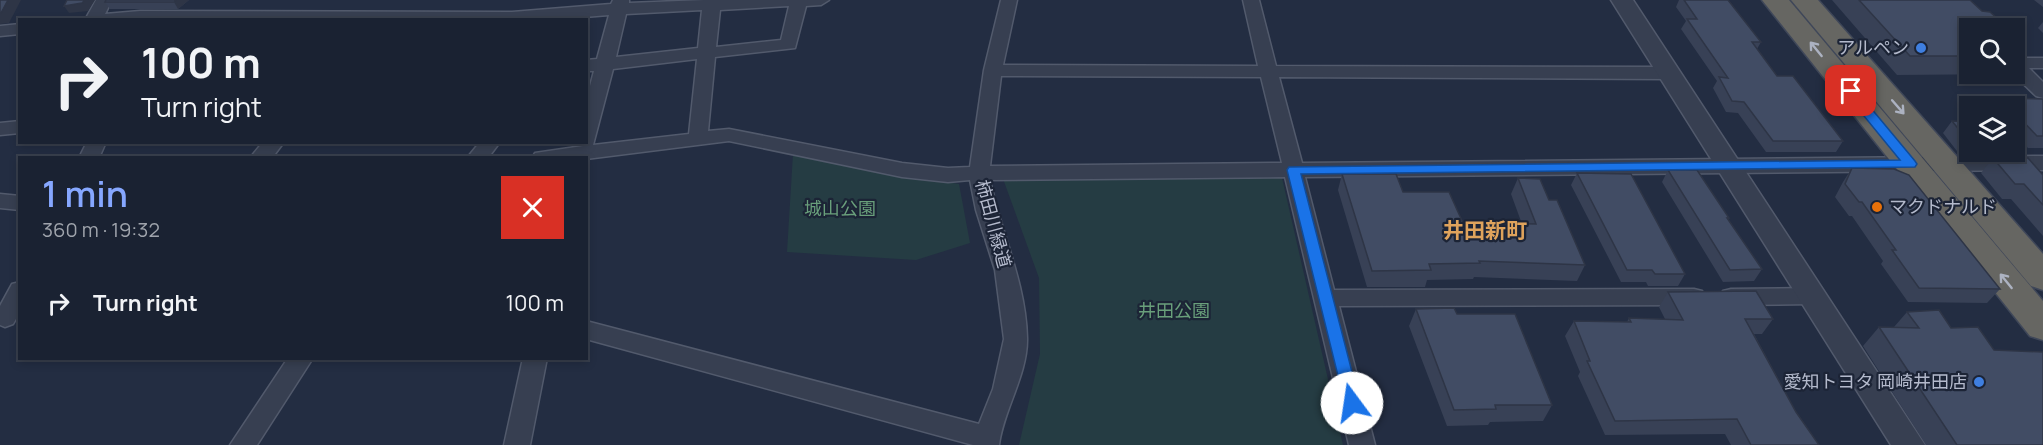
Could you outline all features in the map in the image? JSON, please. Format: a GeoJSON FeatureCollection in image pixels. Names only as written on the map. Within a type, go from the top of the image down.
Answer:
{"type":"FeatureCollection","features":[{"type":"Feature","properties":{"kind":"highway"},"geometry":{"type":"LineString","coordinates":[[1775,0],[2043,326]]}},
{"type":"Feature","properties":{"kind":"highway"},"geometry":{"type":"LineString","coordinates":[[1804,0],[2043,277]]}},
{"type":"Feature","properties":{"kind":"street"},"geometry":{"type":"LineString","coordinates":[[94,18],[104,0]]}},
{"type":"Feature","properties":{"kind":"street"},"geometry":{"type":"LineString","coordinates":[[174,18],[198,0]]}},
{"type":"Feature","properties":{"kind":"street"},"geometry":{"type":"LineString","coordinates":[[404,18],[421,0]]}},
{"type":"Feature","properties":{"kind":"street"},"geometry":{"type":"LineString","coordinates":[[458,18],[512,17],[620,5],[821,0]]}},
{"type":"Feature","properties":{"kind":"street","name":"柿田川緑道"},"geometry":{"type":"LineString","coordinates":[[987,441],[1005,389],[1016,339],[1006,270],[986,210],[979,173],[993,70],[1009,0]]}},
{"type":"Feature","properties":{"kind":"street"},"geometry":{"type":"LineString","coordinates":[[1251,0],[1362,445]]}},
{"type":"Feature","properties":{"kind":"street"},"geometry":{"type":"LineString","coordinates":[[1622,0],[1909,445]]}},
{"type":"Feature","properties":{"kind":"street"},"geometry":{"type":"LineString","coordinates":[[595,66],[789,44],[799,1]]}},
{"type":"Feature","properties":{"kind":"street"},"geometry":{"type":"LineString","coordinates":[[698,139],[712,2]]}},
{"type":"Feature","properties":{"kind":"street"},"geometry":{"type":"LineString","coordinates":[[588,123],[595,66],[620,5]]}},
{"type":"Feature","properties":{"kind":"street"},"geometry":{"type":"LineString","coordinates":[[116,18],[140,16],[162,18]]}},
{"type":"Feature","properties":{"kind":"street"},"geometry":{"type":"LineString","coordinates":[[0,31],[18,29]]}},
{"type":"Feature","properties":{"kind":"street"},"geometry":{"type":"LineString","coordinates":[[2025,63],[2043,63]]}},
{"type":"Feature","properties":{"kind":"street"},"geometry":{"type":"LineString","coordinates":[[993,70],[1669,73]]}},
{"type":"Feature","properties":{"kind":"street"},"geometry":{"type":"LineString","coordinates":[[2025,74],[2043,92]]}},
{"type":"Feature","properties":{"kind":"street"},"geometry":{"type":"LineString","coordinates":[[0,129],[18,127]]}},
{"type":"Feature","properties":{"kind":"street"},"geometry":{"type":"LineString","coordinates":[[551,156],[585,148],[729,135],[902,170],[948,175],[2043,163]]}},
{"type":"Feature","properties":{"kind":"street"},"geometry":{"type":"LineString","coordinates":[[262,156],[273,144]]}},
{"type":"Feature","properties":{"kind":"street"},"geometry":{"type":"LineString","coordinates":[[479,156],[489,144]]}},
{"type":"Feature","properties":{"kind":"street"},"geometry":{"type":"LineString","coordinates":[[0,201],[18,203]]}},
{"type":"Feature","properties":{"kind":"street"},"geometry":{"type":"LineString","coordinates":[[8,318],[18,295]]}},
{"type":"Feature","properties":{"kind":"street"},"geometry":{"type":"LineString","coordinates":[[1325,298],[1813,296]]}},
{"type":"Feature","properties":{"kind":"street"},"geometry":{"type":"LineString","coordinates":[[588,331],[987,441]]}},
{"type":"Feature","properties":{"kind":"street"},"geometry":{"type":"LineString","coordinates":[[243,445],[300,360]]}},
{"type":"Feature","properties":{"kind":"street"},"geometry":{"type":"LineString","coordinates":[[517,445],[535,360]]}},
{"type":"Feature","properties":{"kind":"green space","name":"城山公園"},"geometry":{"type":"Polygon","coordinates":[[[793,154],[959,184],[970,243],[916,260],[787,252],[793,154]]]}},
{"type":"Feature","properties":{"kind":"green space","name":"井田公園"},"geometry":{"type":"Polygon","coordinates":[[[1002,176],[1282,178],[1343,445],[1019,445],[1040,354],[1039,278],[1002,176]]]}},
{"type":"Feature","properties":{"kind":"building"},"geometry":{"type":"Polygon","coordinates":[[[0,0],[8,0],[0,14],[0,0]]]}},
{"type":"Feature","properties":{"kind":"building"},"geometry":{"type":"Polygon","coordinates":[[[67,0],[85,0],[82,3],[64,6],[67,0]]]}},
{"type":"Feature","properties":{"kind":"building"},"geometry":{"type":"Polygon","coordinates":[[[106,0],[176,0],[174,2],[105,2],[106,0]]]}},
{"type":"Feature","properties":{"kind":"building"},"geometry":{"type":"Polygon","coordinates":[[[1684,0],[1728,0],[1761,42],[1752,42],[1777,76],[1793,76],[1843,141],[1773,141],[1744,102],[1732,101],[1719,77],[1728,78],[1687,19],[1697,19],[1684,0]]]}},
{"type":"Feature","properties":{"kind":"building"},"geometry":{"type":"Polygon","coordinates":[[[1859,0],[1970,0],[1982,11],[1990,12],[1997,18],[1959,18],[1959,56],[1910,56],[1859,0]]]}},
{"type":"Feature","properties":{"kind":"building"},"geometry":{"type":"Polygon","coordinates":[[[2025,99],[2043,99],[2043,136],[2037,136],[2025,123],[2025,99]]]}},
{"type":"Feature","properties":{"kind":"building"},"geometry":{"type":"Polygon","coordinates":[[[1952,121],[1959,121],[1959,130],[1952,121]]]}},
{"type":"Feature","properties":{"kind":"building"},"geometry":{"type":"Polygon","coordinates":[[[2025,158],[2028,158],[2043,175],[2043,205],[2024,184],[2015,184],[1996,162],[2025,162],[2025,158]]]}},
{"type":"Feature","properties":{"kind":"building"},"geometry":{"type":"Polygon","coordinates":[[[1852,168],[1894,169],[1909,175],[2000,289],[1919,288],[1892,250],[1896,250],[1862,202],[1859,202],[1845,184],[1852,168]]]}},
{"type":"Feature","properties":{"kind":"building"},"geometry":{"type":"Polygon","coordinates":[[[1668,170],[1697,170],[1762,269],[1730,270],[1668,170]]]}},
{"type":"Feature","properties":{"kind":"building"},"geometry":{"type":"Polygon","coordinates":[[[1577,173],[1631,174],[1685,274],[1655,274],[1652,270],[1627,270],[1577,173]]]}},
{"type":"Feature","properties":{"kind":"building"},"geometry":{"type":"Polygon","coordinates":[[[1342,174],[1396,174],[1403,192],[1449,192],[1463,223],[1536,224],[1518,178],[1540,179],[1549,200],[1557,200],[1585,265],[1479,261],[1480,263],[1429,264],[1431,270],[1372,271],[1342,174]]]}},
{"type":"Feature","properties":{"kind":"building"},"geometry":{"type":"Polygon","coordinates":[[[1756,291],[1773,319],[1745,319],[1796,412],[1819,445],[1751,445],[1737,419],[1615,421],[1587,361],[1590,361],[1574,321],[1631,322],[1629,318],[1683,320],[1668,292],[1756,291]]]}},
{"type":"Feature","properties":{"kind":"building"},"geometry":{"type":"Polygon","coordinates":[[[1454,308],[1457,314],[1515,314],[1552,405],[1495,405],[1496,409],[1454,410],[1416,309],[1454,308]]]}},
{"type":"Feature","properties":{"kind":"building","name":"愛知トヨタ 岡崎井田店"},"geometry":{"type":"Polygon","coordinates":[[[1939,310],[1951,328],[1978,327],[1994,350],[2043,352],[2043,445],[1957,445],[1879,327],[1919,328],[1907,312],[1939,310]]]}},
{"type":"Feature","properties":{"kind":"place","name":"アルペン"},"geometry":{"type":"Point","coordinates":[1921,48]}},
{"type":"Feature","properties":{"kind":"place","name":"マクドナルド"},"geometry":{"type":"Point","coordinates":[1877,207]}},
{"type":"Feature","properties":{"kind":"place","name":"愛知トヨタ 岡崎井田店"},"geometry":{"type":"Point","coordinates":[1979,382]}},
{"type":"Feature","properties":{"kind":"district","name":"井田新町"},"geometry":{"type":"Point","coordinates":[1485,231]}},
{"type":"Feature","properties":{"kind":"route"},"geometry":{"type":"LineString","coordinates":[[1352,403],[1293,170],[1911,164],[1851,91]]}}]}
